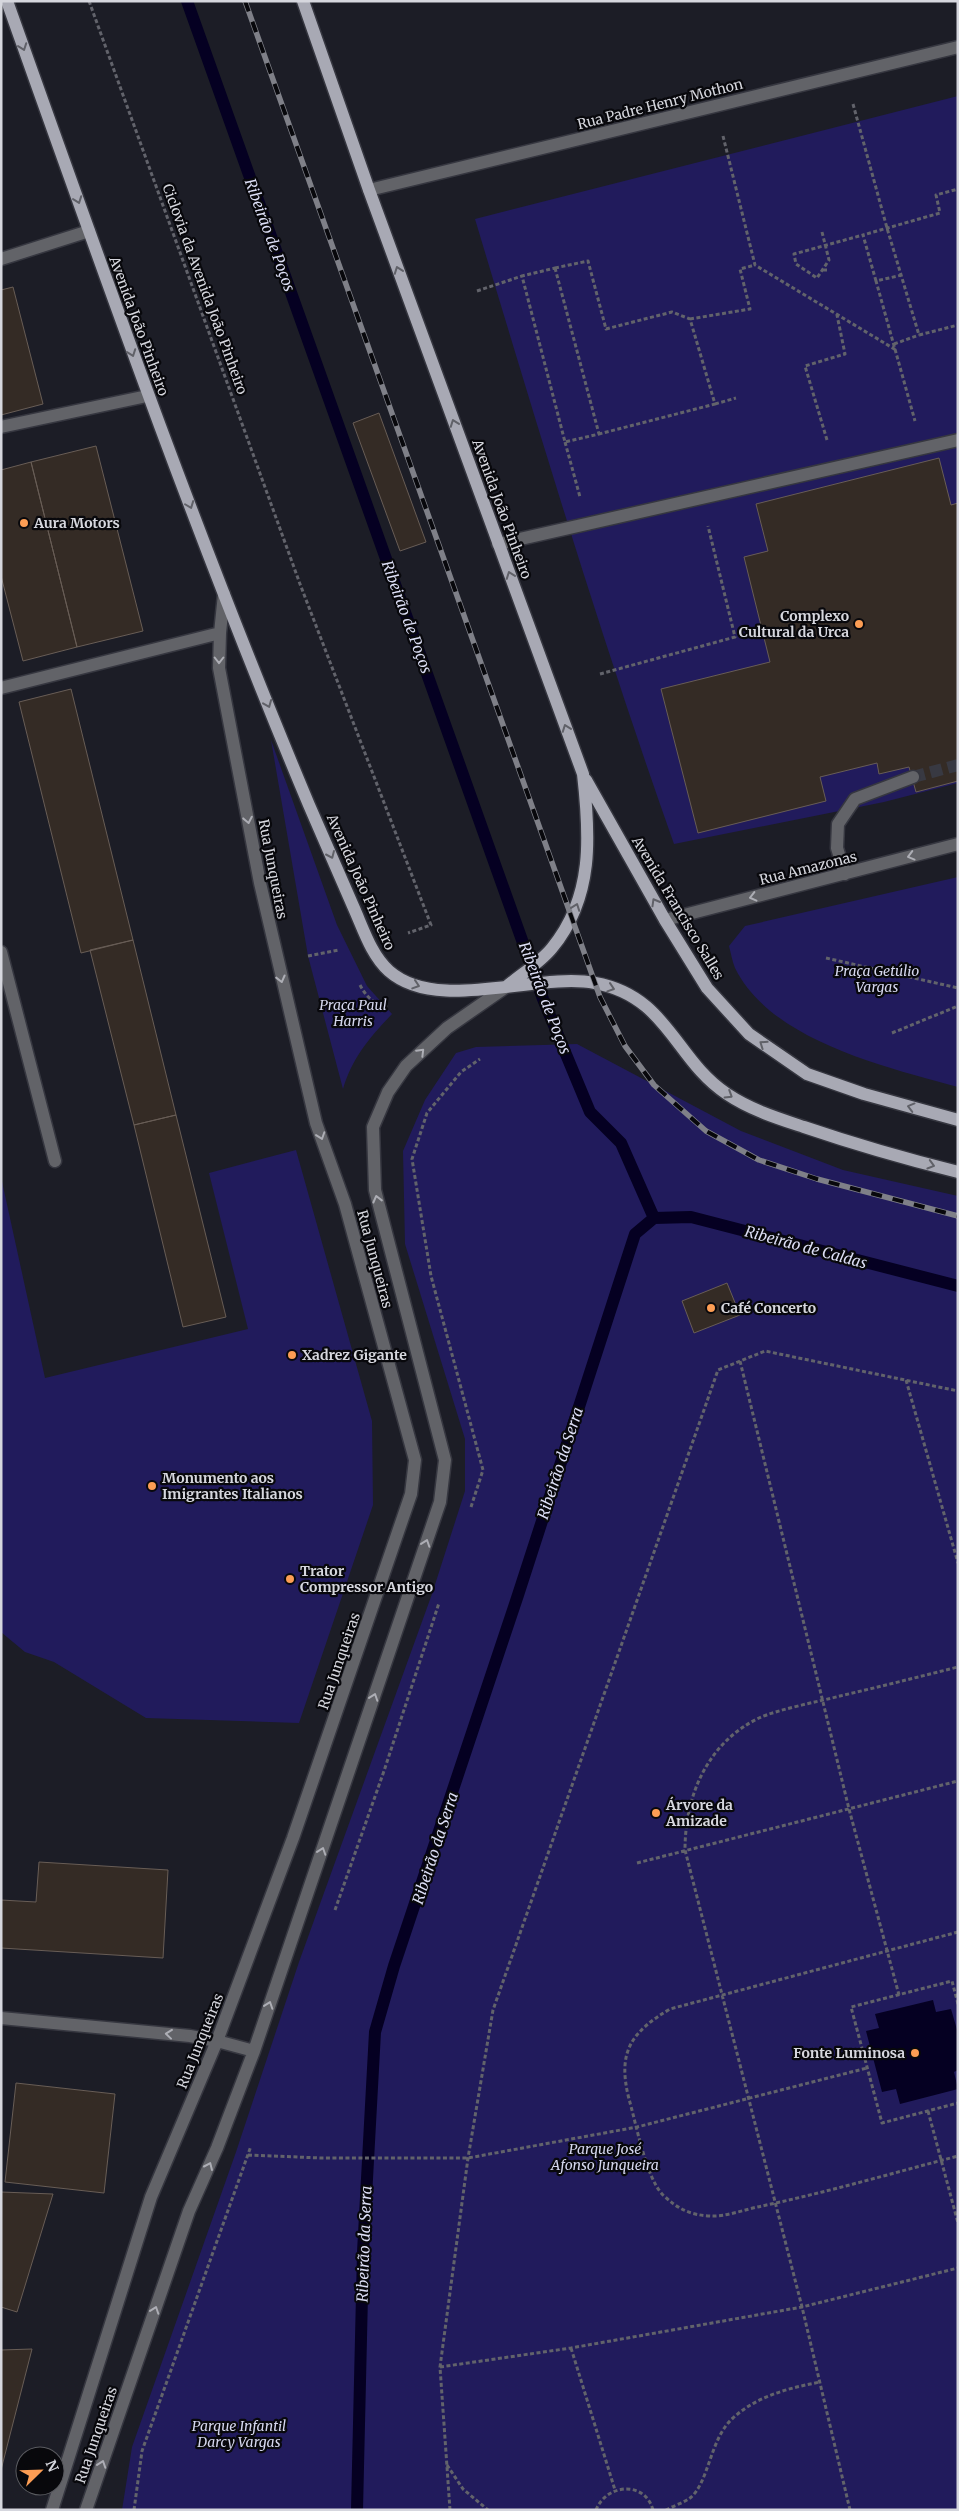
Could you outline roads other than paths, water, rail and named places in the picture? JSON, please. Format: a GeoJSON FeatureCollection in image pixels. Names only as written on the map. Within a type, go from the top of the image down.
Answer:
{"type":"FeatureCollection","features":[{"type":"Feature","properties":{"kind":"main road","name":"Avenida João Pinheiro"},"geometry":{"type":"LineString","coordinates":[[7,1],[147,396],[293,766],[373,950],[384,968],[398,979],[420,988],[458,990],[506,987],[552,948],[576,911],[587,869],[588,820],[583,774],[369,190],[303,1]]}},
{"type":"Feature","properties":{"kind":"main road","name":"Avenida Francisco Salles"},"geometry":{"type":"LineString","coordinates":[[583,774],[665,920],[707,988],[749,1034],[807,1074],[864,1094],[958,1120]]}},
{"type":"Feature","properties":{"kind":"main road","name":"Rua Junqueiras"},"geometry":{"type":"LineString","coordinates":[[506,987],[563,982],[595,983],[626,993],[643,1003],[663,1020],[702,1072],[724,1092],[761,1112],[828,1136],[958,1172]]}},
{"type":"Feature","properties":{"kind":"street","name":"Rua Padre Henry Mothon"},"geometry":{"type":"LineString","coordinates":[[369,190],[958,47]]}},
{"type":"Feature","properties":{"kind":"street"},"geometry":{"type":"LineString","coordinates":[[1,259],[89,231]]}},
{"type":"Feature","properties":{"kind":"street"},"geometry":{"type":"LineString","coordinates":[[1,426],[147,396]]}},
{"type":"Feature","properties":{"kind":"street"},"geometry":{"type":"LineString","coordinates":[[498,544],[701,496],[958,440]]}},
{"type":"Feature","properties":{"kind":"street","name":"Rua Junqueiras"},"geometry":{"type":"LineString","coordinates":[[52,2510],[151,2197],[217,2041],[294,1838],[411,1494],[415,1460],[344,1204],[316,1122],[278,964],[219,668],[224,594]]}},
{"type":"Feature","properties":{"kind":"street"},"geometry":{"type":"LineString","coordinates":[[1,688],[220,633]]}},
{"type":"Feature","properties":{"kind":"street"},"geometry":{"type":"LineString","coordinates":[[845,874],[838,848],[838,824],[855,798],[912,777]]}},
{"type":"Feature","properties":{"kind":"street","name":"Rua Amazonas"},"geometry":{"type":"LineString","coordinates":[[665,920],[958,844]]}},
{"type":"Feature","properties":{"kind":"street"},"geometry":{"type":"LineString","coordinates":[[1,952],[55,1161]]}},
{"type":"Feature","properties":{"kind":"street","name":"Rua Junqueiras"},"geometry":{"type":"LineString","coordinates":[[86,2510],[189,2211],[217,2148],[254,2051],[440,1502],[445,1460],[375,1190],[373,1128],[388,1092],[406,1066],[447,1028],[506,987]]}},
{"type":"Feature","properties":{"kind":"street"},"geometry":{"type":"LineString","coordinates":[[1,2018],[217,2041],[254,2051]]}},
{"type":"Feature","properties":{"kind":"waterway","name":"Ribeirão de Poços"},"geometry":{"type":"LineString","coordinates":[[187,1],[543,999],[590,1112],[621,1143],[654,1218]]}},
{"type":"Feature","properties":{"kind":"waterway","name":"Ribeirão de Caldas"},"geometry":{"type":"LineString","coordinates":[[654,1218],[691,1217],[958,1286]]}},
{"type":"Feature","properties":{"kind":"waterway","name":"Ribeirão da Serra"},"geometry":{"type":"LineString","coordinates":[[357,2510],[363,2252],[375,2032],[394,1966],[518,1595],[635,1234],[654,1218]]}},
{"type":"Feature","properties":{"kind":"tunnel"},"geometry":{"type":"LineString","coordinates":[[913,777],[958,765]]}},
{"type":"Feature","properties":{"kind":"railway"},"geometry":{"type":"LineString","coordinates":[[245,1],[600,997],[625,1046],[654,1085],[706,1131],[759,1160],[817,1179],[958,1216]]}},
{"type":"Feature","properties":{"kind":"place","name":"Aura Motors"},"geometry":{"type":"Point","coordinates":[24,523]}},
{"type":"Feature","properties":{"kind":"place","name":"Complexo Cultural da Urca"},"geometry":{"type":"Point","coordinates":[859,624]}},
{"type":"Feature","properties":{"kind":"place","name":"Café Concerto"},"geometry":{"type":"Point","coordinates":[711,1308]}},
{"type":"Feature","properties":{"kind":"place","name":"Xadrez Gigante"},"geometry":{"type":"Point","coordinates":[292,1355]}},
{"type":"Feature","properties":{"kind":"place","name":"Monumento aos Imigrantes Italianos"},"geometry":{"type":"Point","coordinates":[152,1486]}},
{"type":"Feature","properties":{"kind":"place","name":"Trator Compressor Antigo"},"geometry":{"type":"Point","coordinates":[290,1579]}},
{"type":"Feature","properties":{"kind":"place","name":"Árvore da Amizade"},"geometry":{"type":"Point","coordinates":[656,1813]}},
{"type":"Feature","properties":{"kind":"place","name":"Fonte Luminosa"},"geometry":{"type":"Point","coordinates":[915,2053]}},
{"type":"Feature","properties":{"kind":"park label","name":"Praça Getúlio Vargas"},"geometry":{"type":"Point","coordinates":[877,980]}},
{"type":"Feature","properties":{"kind":"park label","name":"Praça Paul Harris"},"geometry":{"type":"Point","coordinates":[353,1014]}},
{"type":"Feature","properties":{"kind":"park label","name":"Parque José Afonso Junqueira"},"geometry":{"type":"Point","coordinates":[605,2158]}},
{"type":"Feature","properties":{"kind":"park label","name":"Parque Infantil Darcy Vargas"},"geometry":{"type":"Point","coordinates":[239,2434]}}]}
